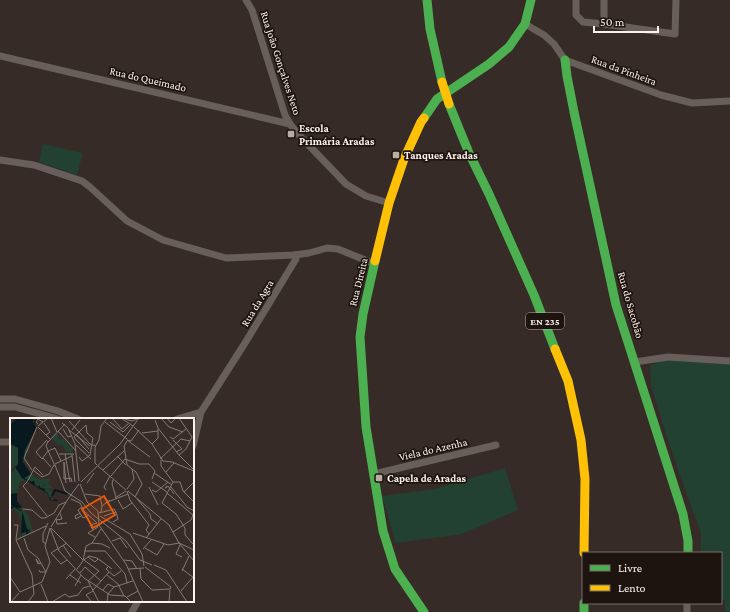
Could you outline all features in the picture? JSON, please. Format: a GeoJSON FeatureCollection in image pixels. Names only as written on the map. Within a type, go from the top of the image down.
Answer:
{"type":"FeatureCollection","features":[{"type":"Feature","properties":{"kind":"main road","name":"EN 235"},"geometry":{"type":"LineString","coordinates":[[427,0],[430,29],[442,82],[449,104],[469,153],[534,295],[568,382],[581,440],[585,479],[584,552]]}},
{"type":"Feature","properties":{"kind":"main road","name":"Rua Direita"},"geometry":{"type":"LineString","coordinates":[[424,612],[395,569],[383,531],[366,426],[360,337],[363,314],[390,203],[404,159],[421,122],[437,99],[489,64],[509,47],[525,24],[531,0]]}},
{"type":"Feature","properties":{"kind":"main road","name":"Rua do Sacobão"},"geometry":{"type":"LineString","coordinates":[[565,60],[574,112],[616,305],[683,514],[688,541],[688,552]]}},
{"type":"Feature","properties":{"kind":"street","name":"Rua João Gonçalves Neto"},"geometry":{"type":"LineString","coordinates":[[246,0],[252,10],[285,115],[290,124],[346,184],[366,196],[390,203]]}},
{"type":"Feature","properties":{"kind":"street"},"geometry":{"type":"LineString","coordinates":[[576,0],[576,15],[583,22],[675,34],[676,0]]}},
{"type":"Feature","properties":{"kind":"street"},"geometry":{"type":"LineString","coordinates":[[604,0],[604,24]]}},
{"type":"Feature","properties":{"kind":"street"},"geometry":{"type":"LineString","coordinates":[[525,24],[544,35],[554,44],[565,60]]}},
{"type":"Feature","properties":{"kind":"street","name":"Rua do Queimado"},"geometry":{"type":"LineString","coordinates":[[0,56],[290,124]]}},
{"type":"Feature","properties":{"kind":"street","name":"Rua da Pinheira"},"geometry":{"type":"LineString","coordinates":[[565,60],[661,95],[692,103],[730,101]]}},
{"type":"Feature","properties":{"kind":"street"},"geometry":{"type":"LineString","coordinates":[[0,160],[34,165],[82,181],[127,221],[163,240],[226,258],[294,255],[327,248],[338,249],[375,264]]}},
{"type":"Feature","properties":{"kind":"street","name":"Rua da Agra"},"geometry":{"type":"LineString","coordinates":[[201,412],[246,343],[296,260],[294,255]]}},
{"type":"Feature","properties":{"kind":"street"},"geometry":{"type":"LineString","coordinates":[[635,362],[668,357],[730,361]]}},
{"type":"Feature","properties":{"kind":"street"},"geometry":{"type":"LineString","coordinates":[[0,399],[15,399],[58,411],[76,418]]}},
{"type":"Feature","properties":{"kind":"street"},"geometry":{"type":"LineString","coordinates":[[0,407],[15,407],[54,418]]}},
{"type":"Feature","properties":{"kind":"street"},"geometry":{"type":"LineString","coordinates":[[180,418],[201,412],[194,442]]}},
{"type":"Feature","properties":{"kind":"street","name":"Viela do Azenha"},"geometry":{"type":"LineString","coordinates":[[374,474],[496,445]]}},
{"type":"Feature","properties":{"kind":"street"},"geometry":{"type":"LineString","coordinates":[[132,612],[137,602]]}},
{"type":"Feature","properties":{"kind":"green space"},"geometry":{"type":"Polygon","coordinates":[[[43,144],[83,153],[77,175],[39,162],[43,144]]]}},
{"type":"Feature","properties":{"kind":"green space"},"geometry":{"type":"Polygon","coordinates":[[[668,357],[730,361],[730,612],[725,612],[725,600],[722,600],[722,552],[701,552],[701,532],[668,441],[651,385],[650,366],[668,357]]]}},
{"type":"Feature","properties":{"kind":"green space"},"geometry":{"type":"Polygon","coordinates":[[[505,468],[518,510],[457,535],[395,543],[382,496],[435,489],[505,468]]]}},
{"type":"Feature","properties":{"kind":"traffic: fast"},"geometry":{"type":"LineString","coordinates":[[427,0],[430,29],[442,82]]}},
{"type":"Feature","properties":{"kind":"traffic: fast"},"geometry":{"type":"LineString","coordinates":[[424,118],[437,99],[489,64],[509,47],[525,24],[531,0]]}},
{"type":"Feature","properties":{"kind":"traffic: fast"},"geometry":{"type":"LineString","coordinates":[[565,60],[574,112],[616,305],[683,514],[688,541],[688,552]]}},
{"type":"Feature","properties":{"kind":"traffic: fast"},"geometry":{"type":"LineString","coordinates":[[449,104],[469,153],[534,295],[555,349]]}},
{"type":"Feature","properties":{"kind":"traffic: fast"},"geometry":{"type":"LineString","coordinates":[[375,261],[363,314],[360,337],[366,427],[383,531],[395,569],[424,612]]}},
{"type":"Feature","properties":{"kind":"traffic: fast"},"geometry":{"type":"LineString","coordinates":[[584,604],[584,612]]}},
{"type":"Feature","properties":{"kind":"traffic: slow"},"geometry":{"type":"LineString","coordinates":[[442,82],[449,104]]}},
{"type":"Feature","properties":{"kind":"traffic: slow"},"geometry":{"type":"LineString","coordinates":[[375,261],[389,203],[404,159],[424,118]]}},
{"type":"Feature","properties":{"kind":"traffic: slow"},"geometry":{"type":"LineString","coordinates":[[555,349],[568,381],[581,440],[585,479],[584,552]]}},
{"type":"Feature","properties":{"kind":"place","name":"Escola Primária Aradas"},"geometry":{"type":"Point","coordinates":[291,134]}},
{"type":"Feature","properties":{"kind":"place","name":"Tanques Aradas"},"geometry":{"type":"Point","coordinates":[396,155]}},
{"type":"Feature","properties":{"kind":"place","name":"Capela de Aradas"},"geometry":{"type":"Point","coordinates":[379,478]}}]}
